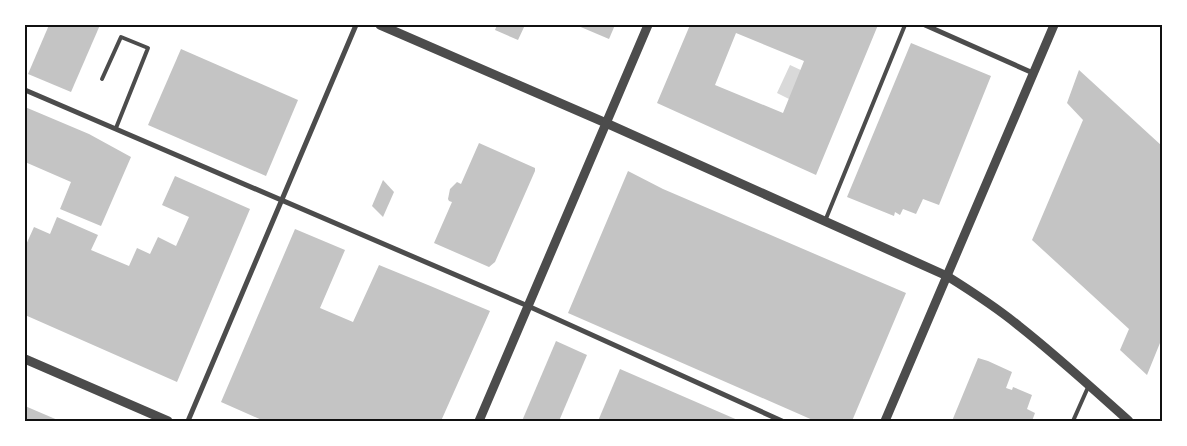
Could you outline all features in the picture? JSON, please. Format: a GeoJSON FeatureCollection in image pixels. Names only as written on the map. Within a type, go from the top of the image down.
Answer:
{"type":"FeatureCollection","features":[{"type":"Feature","properties":{"kind":"street"},"geometry":{"type":"LineString","coordinates":[[188,421],[356,25]]}},
{"type":"Feature","properties":{"kind":"street"},"geometry":{"type":"LineString","coordinates":[[380,25],[606,123],[947,276],[981,297],[1020,326],[1130,421]]}},
{"type":"Feature","properties":{"kind":"street"},"geometry":{"type":"LineString","coordinates":[[479,421],[648,25]]}},
{"type":"Feature","properties":{"kind":"street"},"geometry":{"type":"LineString","coordinates":[[925,25],[1033,73]]}},
{"type":"Feature","properties":{"kind":"street"},"geometry":{"type":"LineString","coordinates":[[885,421],[1054,25]]}},
{"type":"Feature","properties":{"kind":"street"},"geometry":{"type":"LineString","coordinates":[[25,90],[528,306],[782,421]]}},
{"type":"Feature","properties":{"kind":"street"},"geometry":{"type":"LineString","coordinates":[[25,359],[168,421]]}},
{"type":"Feature","properties":{"kind":"lane"},"geometry":{"type":"LineString","coordinates":[[824,221],[905,25]]}},
{"type":"Feature","properties":{"kind":"lane"},"geometry":{"type":"LineString","coordinates":[[102,79],[121,37],[148,48],[116,128]]}},
{"type":"Feature","properties":{"kind":"lane"},"geometry":{"type":"LineString","coordinates":[[1073,421],[1089,385]]}},
{"type":"Feature","properties":{"kind":"shaded area"},"geometry":{"type":"Polygon","coordinates":[[[790,65],[805,72],[793,101],[777,93],[790,65]]]}},
{"type":"Feature","properties":{"kind":"building"},"geometry":{"type":"Polygon","coordinates":[[[49,25],[100,25],[71,92],[28,74],[49,25]]]}},
{"type":"Feature","properties":{"kind":"building"},"geometry":{"type":"Polygon","coordinates":[[[497,25],[525,25],[518,40],[495,30],[497,25]]]}},
{"type":"Feature","properties":{"kind":"building"},"geometry":{"type":"Polygon","coordinates":[[[576,25],[615,25],[609,39],[576,25]]]}},
{"type":"Feature","properties":{"kind":"building"},"geometry":{"type":"Polygon","coordinates":[[[690,25],[878,25],[816,175],[657,103],[690,25]],[[736,33],[715,85],[783,113],[804,61],[736,33]]]}},
{"type":"Feature","properties":{"kind":"building"},"geometry":{"type":"Polygon","coordinates":[[[911,43],[991,76],[939,205],[923,199],[916,214],[903,209],[900,215],[895,212],[894,216],[847,197],[911,43]]]}},
{"type":"Feature","properties":{"kind":"building"},"geometry":{"type":"Polygon","coordinates":[[[181,49],[298,100],[266,176],[148,125],[181,49]]]}},
{"type":"Feature","properties":{"kind":"building"},"geometry":{"type":"Polygon","coordinates":[[[1079,70],[1162,146],[1162,338],[1147,375],[1120,350],[1129,329],[1032,240],[1083,120],[1067,103],[1079,70]]]}},
{"type":"Feature","properties":{"kind":"building"},"geometry":{"type":"Polygon","coordinates":[[[25,107],[89,134],[131,157],[101,226],[60,209],[71,182],[25,162],[25,107]]]}},
{"type":"Feature","properties":{"kind":"building"},"geometry":{"type":"Polygon","coordinates":[[[479,143],[535,168],[495,262],[489,267],[434,243],[452,202],[448,199],[450,189],[457,182],[461,184],[479,143]]]}},
{"type":"Feature","properties":{"kind":"building"},"geometry":{"type":"Polygon","coordinates":[[[628,171],[663,189],[906,293],[852,421],[815,421],[568,313],[628,171]]]}},
{"type":"Feature","properties":{"kind":"building"},"geometry":{"type":"Polygon","coordinates":[[[175,176],[250,209],[177,382],[25,315],[25,247],[34,227],[50,234],[57,217],[98,235],[91,250],[129,266],[137,248],[150,254],[158,237],[176,246],[189,217],[162,205],[175,176]]]}},
{"type":"Feature","properties":{"kind":"building"},"geometry":{"type":"Polygon","coordinates":[[[383,180],[394,192],[383,217],[372,206],[383,180]]]}},
{"type":"Feature","properties":{"kind":"building"},"geometry":{"type":"Polygon","coordinates":[[[295,229],[345,250],[320,308],[353,322],[379,265],[490,311],[441,421],[264,421],[221,402],[295,229]]]}},
{"type":"Feature","properties":{"kind":"building"},"geometry":{"type":"Polygon","coordinates":[[[556,341],[587,355],[559,421],[522,421],[556,341]]]}},
{"type":"Feature","properties":{"kind":"building"},"geometry":{"type":"Polygon","coordinates":[[[978,358],[1012,372],[1006,388],[1012,390],[1013,387],[1032,395],[1027,409],[1035,413],[1032,421],[952,421],[978,358]]]}},
{"type":"Feature","properties":{"kind":"building"},"geometry":{"type":"Polygon","coordinates":[[[620,369],[740,421],[598,421],[620,369]]]}},
{"type":"Feature","properties":{"kind":"building"},"geometry":{"type":"Polygon","coordinates":[[[25,406],[60,421],[25,421],[25,406]]]}}]}
